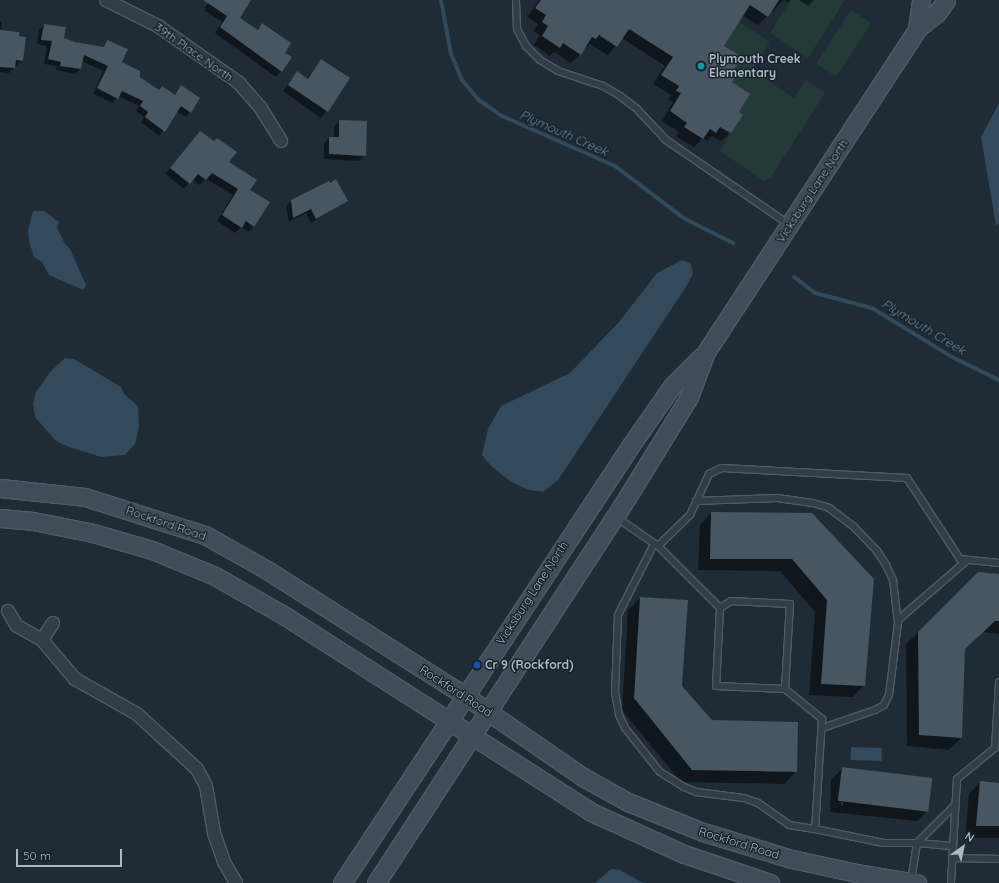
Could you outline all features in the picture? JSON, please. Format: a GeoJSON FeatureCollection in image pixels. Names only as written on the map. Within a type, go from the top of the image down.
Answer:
{"type":"FeatureCollection","features":[{"type":"Feature","properties":{"kind":"main road","name":"Vicksburg Lane North"},"geometry":{"type":"LineString","coordinates":[[917,29],[921,0]]}},
{"type":"Feature","properties":{"kind":"main road","name":"Vicksburg Lane North"},"geometry":{"type":"LineString","coordinates":[[342,883],[448,722],[464,695],[672,386],[706,352],[917,29],[937,13],[946,0]]}},
{"type":"Feature","properties":{"kind":"main road","name":"Vicksburg Lane North"},"geometry":{"type":"LineString","coordinates":[[376,883],[615,517],[689,397],[706,352]]}},
{"type":"Feature","properties":{"kind":"main road","name":"Rockford Road"},"geometry":{"type":"LineString","coordinates":[[0,488],[85,497],[205,536],[267,570],[464,695],[583,776],[628,802],[703,832],[792,859],[914,883]]}},
{"type":"Feature","properties":{"kind":"main road"},"geometry":{"type":"LineString","coordinates":[[0,518],[33,521],[93,533],[152,550],[215,576],[286,616],[448,722],[591,812],[684,854],[770,883]]}},
{"type":"Feature","properties":{"kind":"street","name":"39th Place North"},"geometry":{"type":"LineString","coordinates":[[106,0],[158,26],[239,83],[260,107],[281,141]]}},
{"type":"Feature","properties":{"kind":"street"},"geometry":{"type":"LineString","coordinates":[[8,611],[17,626],[42,640],[75,679],[137,714],[197,769],[206,786],[219,848],[236,883]]}},
{"type":"Feature","properties":{"kind":"street"},"geometry":{"type":"LineString","coordinates":[[42,640],[52,623]]}},
{"type":"Feature","properties":{"kind":"lane"},"geometry":{"type":"LineString","coordinates":[[516,0],[517,29],[526,46],[540,60],[558,71],[603,86],[620,96],[637,109],[666,140],[790,225]]}},
{"type":"Feature","properties":{"kind":"lane"},"geometry":{"type":"LineString","coordinates":[[952,846],[917,843],[884,843],[789,825],[758,803],[744,798],[696,792],[684,787],[660,772],[625,728],[619,715],[615,692],[618,615],[656,545],[690,515],[709,474],[722,468],[907,478],[960,559],[966,561],[999,563]]}},
{"type":"Feature","properties":{"kind":"lane"},"geometry":{"type":"LineString","coordinates":[[696,501],[777,498],[813,503],[829,508],[854,527],[886,565],[893,580],[898,620],[892,683],[884,705],[822,728]]}},
{"type":"Feature","properties":{"kind":"lane"},"geometry":{"type":"LineString","coordinates":[[615,517],[656,545],[720,608],[716,686],[785,689],[822,719],[815,829]]}},
{"type":"Feature","properties":{"kind":"lane"},"geometry":{"type":"LineString","coordinates":[[898,620],[966,561]]}},
{"type":"Feature","properties":{"kind":"lane"},"geometry":{"type":"LineString","coordinates":[[720,608],[731,601],[790,604],[785,689]]}},
{"type":"Feature","properties":{"kind":"lane"},"geometry":{"type":"LineString","coordinates":[[951,883],[957,779],[997,749],[999,682]]}},
{"type":"Feature","properties":{"kind":"lane"},"geometry":{"type":"LineString","coordinates":[[914,883],[917,843],[956,804]]}},
{"type":"Feature","properties":{"kind":"lane"},"geometry":{"type":"LineString","coordinates":[[952,858],[999,859]]}},
{"type":"Feature","properties":{"kind":"green space"},"geometry":{"type":"Polygon","coordinates":[[[791,0],[845,0],[808,58],[770,33],[791,0]]]}},
{"type":"Feature","properties":{"kind":"green space"},"geometry":{"type":"Polygon","coordinates":[[[851,10],[871,23],[836,77],[816,64],[851,10]]]}},
{"type":"Feature","properties":{"kind":"green space"},"geometry":{"type":"Polygon","coordinates":[[[739,22],[770,42],[752,70],[794,98],[806,80],[825,93],[771,177],[764,181],[720,151],[742,115],[739,112],[750,94],[732,82],[734,78],[730,75],[741,57],[724,46],[739,22]]]}},
{"type":"Feature","properties":{"kind":"water"},"geometry":{"type":"Polygon","coordinates":[[[999,103],[999,223],[996,226],[981,137],[999,103]]]}},
{"type":"Feature","properties":{"kind":"water"},"geometry":{"type":"Polygon","coordinates":[[[33,211],[44,211],[59,222],[57,228],[65,244],[70,249],[86,285],[83,290],[49,275],[42,262],[34,257],[29,241],[28,230],[33,211]]]}},
{"type":"Feature","properties":{"kind":"water"},"geometry":{"type":"Polygon","coordinates":[[[682,260],[691,264],[693,274],[686,287],[558,480],[543,492],[529,490],[511,482],[491,466],[482,455],[488,429],[501,406],[570,373],[619,322],[657,273],[682,260]]]}},
{"type":"Feature","properties":{"kind":"water"},"geometry":{"type":"Polygon","coordinates":[[[65,358],[74,359],[121,387],[124,394],[138,406],[139,428],[135,444],[125,455],[101,457],[69,447],[56,441],[35,417],[33,404],[36,392],[50,372],[65,358]]]}},
{"type":"Feature","properties":{"kind":"water"},"geometry":{"type":"Polygon","coordinates":[[[851,747],[882,748],[882,761],[851,760],[851,747]]]}},
{"type":"Feature","properties":{"kind":"water"},"geometry":{"type":"Polygon","coordinates":[[[611,869],[620,870],[643,883],[595,883],[611,869]]]}},
{"type":"Feature","properties":{"kind":"building"},"geometry":{"type":"Polygon","coordinates":[[[203,0],[251,0],[240,18],[258,30],[262,23],[291,43],[285,53],[292,57],[282,72],[220,27],[227,16],[203,0]]]}},
{"type":"Feature","properties":{"kind":"building","name":"Plymouth Creek Elementary"},"geometry":{"type":"Polygon","coordinates":[[[541,0],[779,0],[768,17],[750,5],[724,46],[742,57],[730,75],[735,78],[732,82],[750,94],[739,112],[743,115],[731,133],[720,127],[716,133],[710,129],[703,139],[684,127],[687,123],[670,111],[681,93],[676,91],[679,86],[661,75],[673,57],[629,29],[617,47],[599,35],[596,39],[592,37],[581,55],[563,43],[560,48],[542,36],[548,26],[542,22],[546,15],[535,8],[541,0]]]}},
{"type":"Feature","properties":{"kind":"building"},"geometry":{"type":"Polygon","coordinates":[[[44,24],[66,27],[64,38],[75,42],[104,47],[107,40],[128,49],[122,62],[140,71],[140,77],[159,90],[162,86],[175,95],[181,85],[200,98],[191,113],[181,106],[165,132],[145,117],[148,112],[140,106],[143,101],[122,91],[118,99],[97,88],[108,66],[84,55],[81,69],[60,66],[61,62],[48,59],[52,41],[41,40],[44,24]]]}},
{"type":"Feature","properties":{"kind":"building"},"geometry":{"type":"Polygon","coordinates":[[[0,30],[19,32],[19,36],[26,37],[23,61],[16,60],[15,68],[0,67],[0,30]]]}},
{"type":"Feature","properties":{"kind":"building"},"geometry":{"type":"Polygon","coordinates":[[[321,59],[350,78],[328,112],[288,85],[297,71],[308,79],[321,59]]]}},
{"type":"Feature","properties":{"kind":"building"},"geometry":{"type":"Polygon","coordinates":[[[339,120],[367,121],[366,156],[329,154],[329,137],[339,137],[339,120]]]}},
{"type":"Feature","properties":{"kind":"building"},"geometry":{"type":"Polygon","coordinates":[[[200,131],[214,141],[217,138],[237,152],[229,162],[257,180],[250,190],[270,202],[254,227],[246,221],[242,228],[222,215],[238,189],[212,173],[206,180],[198,174],[190,184],[170,168],[200,131]]]}},
{"type":"Feature","properties":{"kind":"building"},"geometry":{"type":"Polygon","coordinates":[[[336,179],[348,201],[316,219],[311,209],[293,218],[291,200],[336,179]]]}},
{"type":"Feature","properties":{"kind":"building"},"geometry":{"type":"Polygon","coordinates":[[[711,512],[812,513],[874,579],[865,686],[821,684],[827,600],[792,559],[710,559],[711,512]]]}},
{"type":"Feature","properties":{"kind":"building"},"geometry":{"type":"Polygon","coordinates":[[[978,572],[999,574],[999,621],[995,621],[965,649],[962,738],[919,735],[918,632],[978,572]]]}},
{"type":"Feature","properties":{"kind":"building"},"geometry":{"type":"Polygon","coordinates":[[[640,597],[688,600],[682,686],[712,720],[798,722],[797,772],[692,770],[634,698],[640,597]]]}},
{"type":"Feature","properties":{"kind":"building"},"geometry":{"type":"Polygon","coordinates":[[[842,767],[932,778],[928,812],[838,801],[842,767]]]}},
{"type":"Feature","properties":{"kind":"building"},"geometry":{"type":"Polygon","coordinates":[[[980,781],[999,783],[999,826],[976,826],[980,781]]]}},
{"type":"Feature","properties":{"kind":"waterway","name":"Plymouth Creek"},"geometry":{"type":"LineString","coordinates":[[441,0],[451,54],[462,80],[479,100],[502,116],[615,166],[685,219],[733,243]]}},
{"type":"Feature","properties":{"kind":"waterway","name":"Plymouth Creek"},"geometry":{"type":"LineString","coordinates":[[794,277],[815,293],[872,308],[952,357],[999,380]]}},
{"type":"Feature","properties":{"kind":"place","name":"Plymouth Creek Elementary"},"geometry":{"type":"Point","coordinates":[701,66]}},
{"type":"Feature","properties":{"kind":"place","name":"Cr 9 (Rockford)"},"geometry":{"type":"Point","coordinates":[477,665]}}]}
